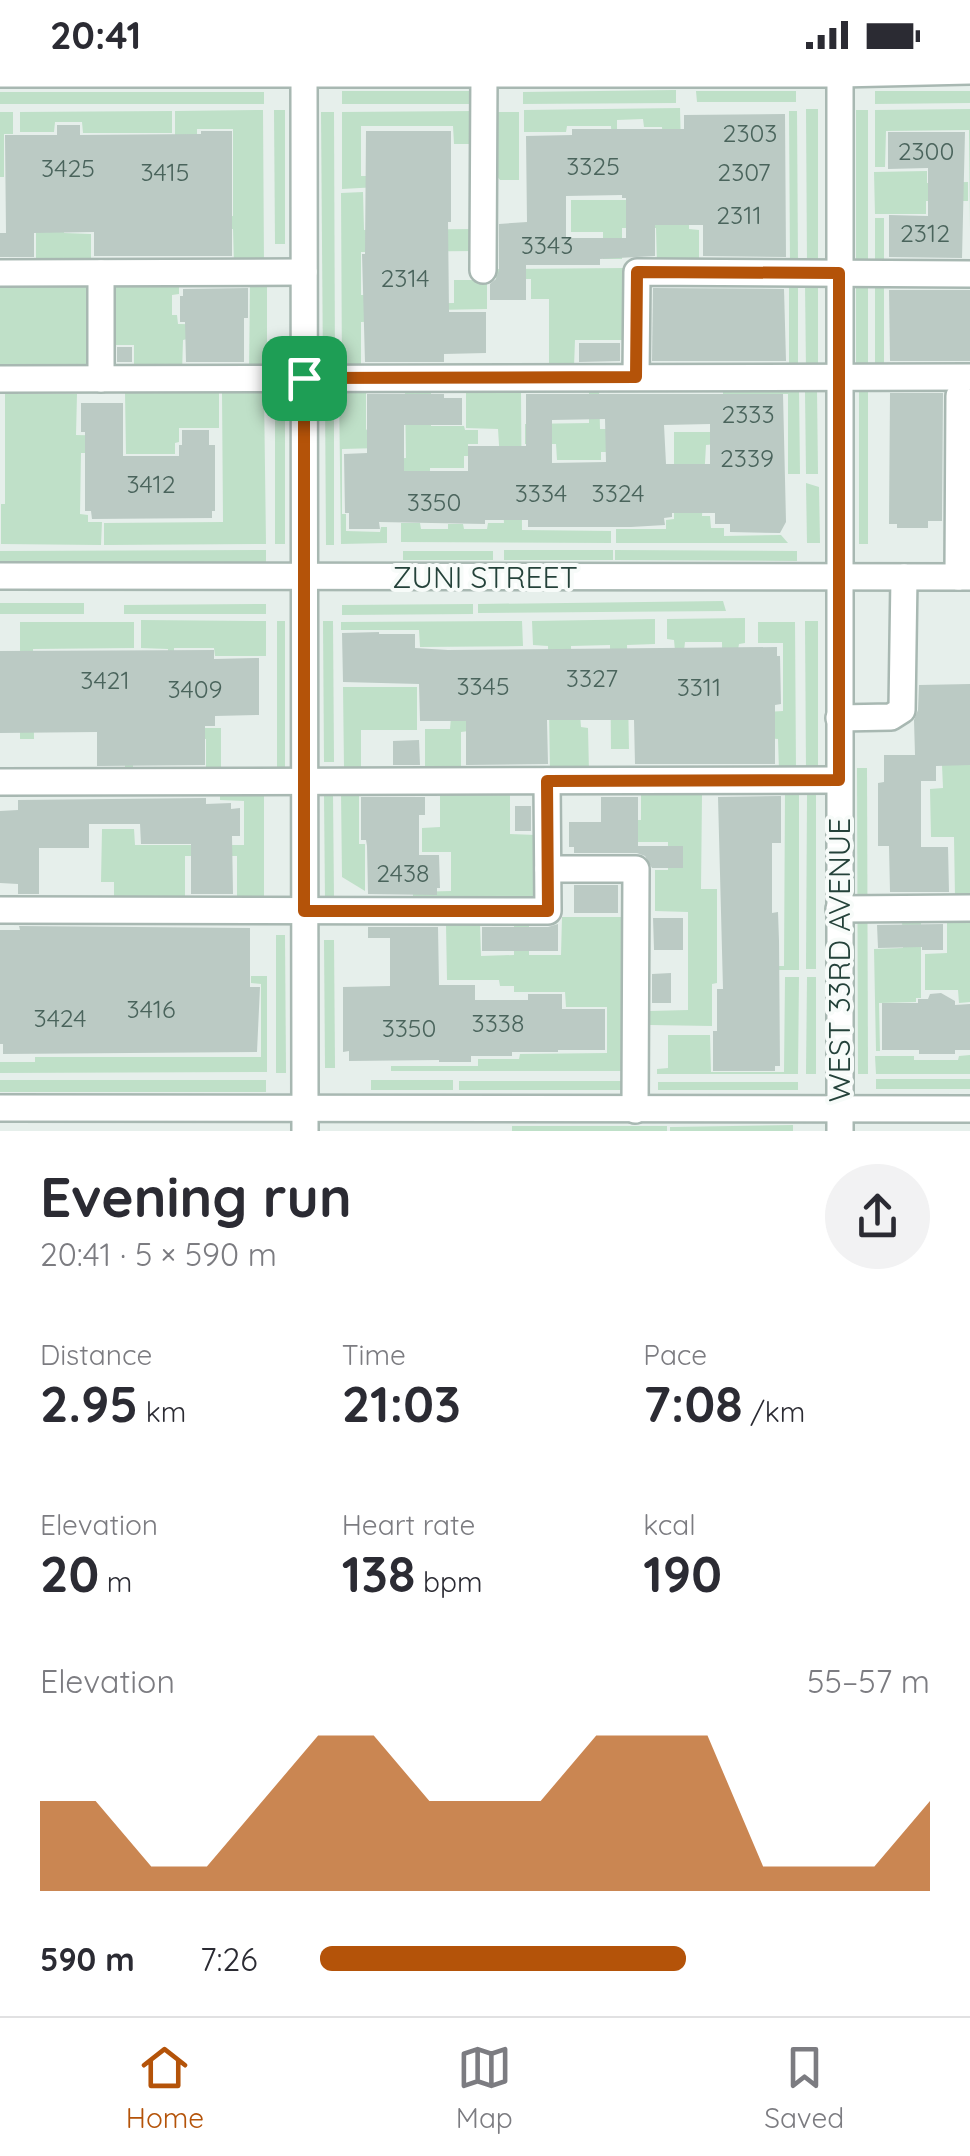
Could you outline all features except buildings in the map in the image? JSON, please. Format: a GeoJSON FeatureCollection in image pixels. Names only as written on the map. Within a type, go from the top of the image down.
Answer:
{"type":"FeatureCollection","features":[{"type":"Feature","properties":{"kind":"street"},"geometry":{"type":"LineString","coordinates":[[0,74],[970,71]]}},
{"type":"Feature","properties":{"kind":"street"},"geometry":{"type":"LineString","coordinates":[[304,72],[305,1120]]}},
{"type":"Feature","properties":{"kind":"street"},"geometry":{"type":"LineString","coordinates":[[483,270],[496,72]]}},
{"type":"Feature","properties":{"kind":"street","name":"WEST 33RD AVENUE"},"geometry":{"type":"LineString","coordinates":[[839,1121],[840,72]]}},
{"type":"Feature","properties":{"kind":"street"},"geometry":{"type":"LineString","coordinates":[[0,273],[304,272]]}},
{"type":"Feature","properties":{"kind":"street"},"geometry":{"type":"LineString","coordinates":[[636,377],[637,272],[970,274]]}},
{"type":"Feature","properties":{"kind":"street"},"geometry":{"type":"LineString","coordinates":[[101,273],[101,378]]}},
{"type":"Feature","properties":{"kind":"street"},"geometry":{"type":"LineString","coordinates":[[0,379],[839,377],[964,386],[964,577]]}},
{"type":"Feature","properties":{"kind":"street","name":"ZUNI STREET"},"geometry":{"type":"LineString","coordinates":[[0,576],[964,577]]}},
{"type":"Feature","properties":{"kind":"street"},"geometry":{"type":"LineString","coordinates":[[839,718],[892,717],[902,710],[904,577]]}},
{"type":"Feature","properties":{"kind":"street"},"geometry":{"type":"LineString","coordinates":[[0,782],[839,780]]}},
{"type":"Feature","properties":{"kind":"street"},"geometry":{"type":"LineString","coordinates":[[0,910],[548,911],[547,781]]}},
{"type":"Feature","properties":{"kind":"street"},"geometry":{"type":"LineString","coordinates":[[548,869],[636,869],[635,1110]]}},
{"type":"Feature","properties":{"kind":"street"},"geometry":{"type":"LineString","coordinates":[[839,909],[970,908]]}},
{"type":"Feature","properties":{"kind":"street"},"geometry":{"type":"LineString","coordinates":[[0,1108],[305,1120],[635,1110],[839,1121],[970,1109]]}},
{"type":"Feature","properties":{"kind":"green space"},"geometry":{"type":"Polygon","coordinates":[[[676,90],[676,103],[523,104],[523,92],[676,90]]]}},
{"type":"Feature","properties":{"kind":"green space"},"geometry":{"type":"Polygon","coordinates":[[[342,91],[471,91],[477,104],[342,104],[342,91]]]}},
{"type":"Feature","properties":{"kind":"green space"},"geometry":{"type":"Polygon","coordinates":[[[696,91],[796,91],[796,102],[697,102],[696,91]]]}},
{"type":"Feature","properties":{"kind":"green space"},"geometry":{"type":"Polygon","coordinates":[[[875,91],[970,91],[970,103],[875,104],[875,91]]]}},
{"type":"Feature","properties":{"kind":"green space"},"geometry":{"type":"Polygon","coordinates":[[[0,92],[264,92],[264,104],[0,104],[0,92]]]}},
{"type":"Feature","properties":{"kind":"green space"},"geometry":{"type":"Polygon","coordinates":[[[680,108],[681,150],[663,150],[662,127],[644,127],[643,119],[617,120],[617,142],[612,142],[611,126],[567,126],[566,132],[524,132],[524,110],[680,108]]]}},
{"type":"Feature","properties":{"kind":"green space"},"geometry":{"type":"Polygon","coordinates":[[[806,109],[818,109],[818,265],[807,265],[806,109]]]}},
{"type":"Feature","properties":{"kind":"green space"},"geometry":{"type":"Polygon","coordinates":[[[970,109],[970,229],[969,130],[886,131],[885,167],[875,167],[875,110],[970,109]]]}},
{"type":"Feature","properties":{"kind":"green space"},"geometry":{"type":"Polygon","coordinates":[[[263,110],[264,264],[234,264],[233,229],[217,229],[217,217],[233,216],[233,129],[197,129],[197,136],[175,136],[175,111],[263,110]]]}},
{"type":"Feature","properties":{"kind":"green space"},"geometry":{"type":"Polygon","coordinates":[[[274,110],[285,110],[285,244],[275,244],[274,110]]]}},
{"type":"Feature","properties":{"kind":"green space"},"geometry":{"type":"Polygon","coordinates":[[[856,110],[868,110],[868,371],[856,371],[856,110]]]}},
{"type":"Feature","properties":{"kind":"green space"},"geometry":{"type":"Polygon","coordinates":[[[172,111],[172,133],[83,133],[82,122],[55,122],[54,132],[20,132],[20,112],[172,111]]]}},
{"type":"Feature","properties":{"kind":"green space"},"geometry":{"type":"Polygon","coordinates":[[[475,111],[476,144],[454,144],[453,126],[361,126],[361,176],[396,176],[396,186],[342,189],[342,112],[475,111]]]}},
{"type":"Feature","properties":{"kind":"green space"},"geometry":{"type":"Polygon","coordinates":[[[789,111],[797,111],[798,265],[790,265],[789,111]]]}},
{"type":"Feature","properties":{"kind":"green space"},"geometry":{"type":"Polygon","coordinates":[[[0,112],[13,112],[13,134],[4,134],[4,177],[0,177],[0,112]]]}},
{"type":"Feature","properties":{"kind":"green space"},"geometry":{"type":"Polygon","coordinates":[[[321,112],[334,112],[335,373],[323,373],[321,112]]]}},
{"type":"Feature","properties":{"kind":"green space"},"geometry":{"type":"Polygon","coordinates":[[[490,112],[519,112],[519,180],[500,180],[490,168],[490,112]]]}},
{"type":"Feature","properties":{"kind":"green space"},"geometry":{"type":"Polygon","coordinates":[[[927,171],[927,183],[968,182],[968,201],[926,201],[926,214],[875,214],[874,172],[927,171]]]}},
{"type":"Feature","properties":{"kind":"green space"},"geometry":{"type":"Polygon","coordinates":[[[363,192],[364,230],[476,229],[476,251],[361,252],[361,295],[397,295],[397,304],[454,303],[454,280],[487,280],[487,309],[435,310],[397,321],[361,322],[361,374],[342,374],[341,193],[363,192]]]}},
{"type":"Feature","properties":{"kind":"green space"},"geometry":{"type":"Polygon","coordinates":[[[36,197],[64,197],[64,233],[91,234],[91,263],[36,263],[36,197]]]}},
{"type":"Feature","properties":{"kind":"green space"},"geometry":{"type":"Polygon","coordinates":[[[571,200],[689,204],[689,229],[699,230],[699,264],[657,264],[656,228],[622,228],[622,259],[603,259],[603,232],[571,232],[571,200]]]}},
{"type":"Feature","properties":{"kind":"green space"},"geometry":{"type":"Polygon","coordinates":[[[875,218],[884,218],[884,370],[875,371],[875,218]]]}},
{"type":"Feature","properties":{"kind":"green space"},"geometry":{"type":"Polygon","coordinates":[[[624,268],[624,340],[575,340],[574,367],[549,367],[549,299],[531,299],[531,279],[496,279],[496,269],[624,268]]]}},
{"type":"Feature","properties":{"kind":"green space"},"geometry":{"type":"Polygon","coordinates":[[[112,282],[179,282],[179,294],[172,295],[172,315],[177,315],[178,324],[244,325],[183,340],[182,373],[134,373],[134,345],[112,345],[112,282]]]}},
{"type":"Feature","properties":{"kind":"green space"},"geometry":{"type":"Polygon","coordinates":[[[789,282],[798,282],[798,371],[789,371],[789,282]]]}},
{"type":"Feature","properties":{"kind":"green space"},"geometry":{"type":"Polygon","coordinates":[[[805,282],[818,282],[818,372],[806,372],[805,282]]]}},
{"type":"Feature","properties":{"kind":"green space"},"geometry":{"type":"Polygon","coordinates":[[[0,285],[94,285],[94,368],[0,368],[0,285]]]}},
{"type":"Feature","properties":{"kind":"green space"},"geometry":{"type":"Polygon","coordinates":[[[250,285],[267,285],[267,374],[249,374],[250,285]]]}},
{"type":"Feature","properties":{"kind":"green space"},"geometry":{"type":"Polygon","coordinates":[[[859,386],[868,386],[868,544],[859,544],[859,386]]]}},
{"type":"Feature","properties":{"kind":"green space"},"geometry":{"type":"Polygon","coordinates":[[[799,389],[800,474],[788,474],[788,394],[723,394],[723,390],[799,389]]]}},
{"type":"Feature","properties":{"kind":"green space"},"geometry":{"type":"Polygon","coordinates":[[[275,390],[285,391],[285,544],[275,544],[275,390]]]}},
{"type":"Feature","properties":{"kind":"green space"},"geometry":{"type":"Polygon","coordinates":[[[589,390],[599,390],[600,429],[634,429],[617,452],[601,452],[601,460],[557,460],[556,444],[525,444],[525,424],[589,423],[589,390]]]}},
{"type":"Feature","properties":{"kind":"green space"},"geometry":{"type":"Polygon","coordinates":[[[805,390],[817,390],[818,474],[806,474],[805,390]]]}},
{"type":"Feature","properties":{"kind":"green space"},"geometry":{"type":"Polygon","coordinates":[[[339,391],[366,391],[366,429],[380,448],[342,449],[342,514],[346,514],[346,531],[380,532],[381,527],[387,527],[387,543],[341,544],[339,391]]]}},
{"type":"Feature","properties":{"kind":"green space"},"geometry":{"type":"Polygon","coordinates":[[[405,391],[431,391],[431,426],[478,430],[478,444],[468,444],[464,468],[430,468],[430,483],[406,483],[386,459],[406,458],[405,391]]]}},
{"type":"Feature","properties":{"kind":"green space"},"geometry":{"type":"Polygon","coordinates":[[[219,392],[219,428],[179,428],[175,454],[126,454],[125,393],[219,392]]]}},
{"type":"Feature","properties":{"kind":"green space"},"geometry":{"type":"Polygon","coordinates":[[[466,392],[521,392],[522,530],[611,531],[611,543],[401,542],[401,523],[420,523],[421,529],[448,529],[448,524],[463,524],[464,529],[487,529],[488,523],[504,523],[498,429],[466,428],[466,392]]]}},
{"type":"Feature","properties":{"kind":"green space"},"geometry":{"type":"Polygon","coordinates":[[[222,393],[264,393],[266,544],[104,545],[104,523],[223,522],[222,393]]]}},
{"type":"Feature","properties":{"kind":"green space"},"geometry":{"type":"Polygon","coordinates":[[[325,393],[334,393],[334,545],[326,545],[325,393]]]}},
{"type":"Feature","properties":{"kind":"green space"},"geometry":{"type":"Polygon","coordinates":[[[5,394],[77,394],[76,435],[119,436],[119,453],[81,453],[80,514],[88,515],[88,522],[102,522],[101,545],[1,544],[5,394]]]}},
{"type":"Feature","properties":{"kind":"green space"},"geometry":{"type":"Polygon","coordinates":[[[674,432],[720,432],[716,444],[706,445],[702,516],[710,516],[711,528],[724,528],[724,536],[781,535],[788,543],[616,543],[616,529],[666,529],[666,520],[674,519],[674,432]]]}},
{"type":"Feature","properties":{"kind":"green space"},"geometry":{"type":"Polygon","coordinates":[[[806,483],[819,487],[820,543],[807,543],[806,483]]]}},
{"type":"Feature","properties":{"kind":"green space"},"geometry":{"type":"Polygon","coordinates":[[[266,550],[266,562],[0,564],[0,551],[266,550]]]}},
{"type":"Feature","properties":{"kind":"green space"},"geometry":{"type":"Polygon","coordinates":[[[504,550],[613,550],[613,560],[504,560],[504,550]]]}},
{"type":"Feature","properties":{"kind":"green space"},"geometry":{"type":"Polygon","coordinates":[[[615,550],[797,551],[797,561],[615,560],[615,550]]]}},
{"type":"Feature","properties":{"kind":"green space"},"geometry":{"type":"Polygon","coordinates":[[[403,551],[493,551],[493,560],[403,560],[403,551]]]}},
{"type":"Feature","properties":{"kind":"green space"},"geometry":{"type":"Polygon","coordinates":[[[723,601],[726,611],[478,613],[478,604],[723,601]]]}},
{"type":"Feature","properties":{"kind":"green space"},"geometry":{"type":"Polygon","coordinates":[[[0,603],[84,603],[84,614],[0,614],[0,603]]]}},
{"type":"Feature","properties":{"kind":"green space"},"geometry":{"type":"Polygon","coordinates":[[[266,604],[266,614],[124,614],[124,605],[266,604]]]}},
{"type":"Feature","properties":{"kind":"green space"},"geometry":{"type":"Polygon","coordinates":[[[473,604],[473,614],[342,615],[342,605],[473,604]]]}},
{"type":"Feature","properties":{"kind":"green space"},"geometry":{"type":"Polygon","coordinates":[[[745,618],[745,643],[739,644],[723,738],[722,642],[685,642],[684,651],[675,651],[674,640],[667,639],[667,619],[745,618]]]}},
{"type":"Feature","properties":{"kind":"green space"},"geometry":{"type":"Polygon","coordinates":[[[655,619],[655,644],[627,645],[629,749],[611,749],[610,645],[571,646],[572,713],[580,714],[581,727],[588,728],[589,772],[550,772],[548,646],[533,645],[532,621],[655,619]]]}},
{"type":"Feature","properties":{"kind":"green space"},"geometry":{"type":"Polygon","coordinates":[[[141,620],[266,621],[266,656],[215,656],[214,648],[174,648],[174,727],[133,738],[133,767],[125,768],[125,742],[168,676],[168,649],[141,648],[141,620]]]}},
{"type":"Feature","properties":{"kind":"green space"},"geometry":{"type":"Polygon","coordinates":[[[277,621],[285,621],[285,774],[277,774],[277,621]]]}},
{"type":"Feature","properties":{"kind":"green space"},"geometry":{"type":"Polygon","coordinates":[[[323,621],[333,621],[334,762],[324,762],[323,621]]]}},
{"type":"Feature","properties":{"kind":"green space"},"geometry":{"type":"Polygon","coordinates":[[[522,621],[523,646],[420,647],[419,630],[341,630],[341,622],[522,621]]]}},
{"type":"Feature","properties":{"kind":"green space"},"geometry":{"type":"Polygon","coordinates":[[[805,621],[818,621],[818,770],[806,770],[805,621]]]}},
{"type":"Feature","properties":{"kind":"green space"},"geometry":{"type":"Polygon","coordinates":[[[20,622],[134,622],[134,648],[33,649],[34,739],[20,739],[20,622]]]}},
{"type":"Feature","properties":{"kind":"green space"},"geometry":{"type":"Polygon","coordinates":[[[758,622],[795,622],[796,770],[779,770],[778,739],[766,738],[766,712],[783,711],[783,643],[758,643],[758,622]]]}},
{"type":"Feature","properties":{"kind":"green space"},"geometry":{"type":"Polygon","coordinates":[[[343,687],[417,687],[417,730],[361,730],[361,767],[344,767],[343,687]]]}},
{"type":"Feature","properties":{"kind":"green space"},"geometry":{"type":"Polygon","coordinates":[[[451,717],[469,717],[469,731],[461,732],[461,767],[425,767],[425,729],[450,729],[451,717]]]}},
{"type":"Feature","properties":{"kind":"green space"},"geometry":{"type":"Polygon","coordinates":[[[189,728],[221,728],[221,767],[206,767],[206,739],[189,738],[189,728]]]}},
{"type":"Feature","properties":{"kind":"green space"},"geometry":{"type":"Polygon","coordinates":[[[970,764],[970,896],[955,897],[954,837],[931,837],[930,789],[943,788],[942,765],[970,764]]]}},
{"type":"Feature","properties":{"kind":"green space"},"geometry":{"type":"Polygon","coordinates":[[[857,768],[867,768],[868,1074],[858,1074],[857,768]]]}},
{"type":"Feature","properties":{"kind":"green space"},"geometry":{"type":"Polygon","coordinates":[[[220,792],[264,793],[264,903],[237,903],[237,856],[185,856],[185,903],[114,903],[114,882],[101,882],[102,829],[134,829],[135,845],[244,845],[244,801],[220,800],[220,792]]]}},
{"type":"Feature","properties":{"kind":"green space"},"geometry":{"type":"Polygon","coordinates":[[[341,793],[359,793],[359,844],[365,844],[365,891],[342,877],[341,793]]]}},
{"type":"Feature","properties":{"kind":"green space"},"geometry":{"type":"Polygon","coordinates":[[[440,793],[510,793],[510,834],[536,835],[536,904],[413,904],[413,892],[451,891],[451,852],[422,852],[422,828],[440,827],[440,793]]]}},
{"type":"Feature","properties":{"kind":"green space"},"geometry":{"type":"Polygon","coordinates":[[[785,793],[799,793],[799,970],[775,970],[775,966],[784,966],[785,793]]]}},
{"type":"Feature","properties":{"kind":"green space"},"geometry":{"type":"Polygon","coordinates":[[[333,794],[334,900],[325,900],[324,795],[333,794]]]}},
{"type":"Feature","properties":{"kind":"green space"},"geometry":{"type":"Polygon","coordinates":[[[641,794],[702,795],[701,889],[717,889],[717,983],[712,984],[712,1026],[650,1025],[650,1011],[688,1010],[688,912],[655,911],[655,870],[668,870],[668,842],[612,842],[612,820],[641,820],[641,794]]]}},
{"type":"Feature","properties":{"kind":"green space"},"geometry":{"type":"Polygon","coordinates":[[[807,795],[816,795],[816,969],[806,969],[807,795]]]}},
{"type":"Feature","properties":{"kind":"green space"},"geometry":{"type":"Polygon","coordinates":[[[562,917],[630,917],[630,1071],[391,1071],[391,1066],[478,1066],[478,1059],[519,1059],[520,1054],[607,1053],[607,1007],[566,1007],[565,992],[514,992],[514,986],[500,986],[499,980],[447,980],[446,925],[480,924],[481,956],[514,955],[514,925],[529,925],[529,955],[561,955],[562,917]]]}},
{"type":"Feature","properties":{"kind":"green space"},"geometry":{"type":"Polygon","coordinates":[[[902,921],[921,921],[921,998],[916,998],[916,1002],[879,1003],[880,1051],[876,1051],[874,949],[903,948],[902,921]]]}},
{"type":"Feature","properties":{"kind":"green space"},"geometry":{"type":"Polygon","coordinates":[[[947,923],[970,923],[970,1002],[959,1003],[958,990],[925,990],[925,954],[947,953],[947,923]]]}},
{"type":"Feature","properties":{"kind":"green space"},"geometry":{"type":"Polygon","coordinates":[[[276,935],[285,935],[286,1073],[276,1073],[276,935]]]}},
{"type":"Feature","properties":{"kind":"green space"},"geometry":{"type":"Polygon","coordinates":[[[324,940],[334,940],[335,1068],[325,1068],[324,940]]]}},
{"type":"Feature","properties":{"kind":"green space"},"geometry":{"type":"Polygon","coordinates":[[[251,976],[267,976],[267,1072],[0,1073],[0,1062],[35,1062],[35,1057],[261,1057],[261,984],[251,983],[251,976]]]}},
{"type":"Feature","properties":{"kind":"green space"},"geometry":{"type":"Polygon","coordinates":[[[785,977],[799,977],[798,1074],[657,1074],[657,1069],[668,1068],[668,1035],[710,1035],[711,1072],[784,1072],[785,977]]]}},
{"type":"Feature","properties":{"kind":"green space"},"geometry":{"type":"Polygon","coordinates":[[[807,977],[816,977],[816,1074],[806,1074],[807,977]]]}},
{"type":"Feature","properties":{"kind":"green space"},"geometry":{"type":"Polygon","coordinates":[[[970,1055],[970,1074],[876,1074],[875,1056],[958,1060],[959,1056],[970,1055]]]}},
{"type":"Feature","properties":{"kind":"green space"},"geometry":{"type":"Polygon","coordinates":[[[876,1079],[970,1079],[970,1089],[876,1089],[876,1079]]]}},
{"type":"Feature","properties":{"kind":"green space"},"geometry":{"type":"Polygon","coordinates":[[[0,1080],[266,1080],[266,1092],[0,1092],[0,1080]]]}},
{"type":"Feature","properties":{"kind":"green space"},"geometry":{"type":"Polygon","coordinates":[[[371,1080],[453,1080],[453,1090],[371,1090],[371,1080]]]}},
{"type":"Feature","properties":{"kind":"green space"},"geometry":{"type":"Polygon","coordinates":[[[459,1081],[630,1081],[630,1090],[459,1090],[459,1081]]]}},
{"type":"Feature","properties":{"kind":"green space"},"geometry":{"type":"Polygon","coordinates":[[[658,1082],[798,1082],[798,1090],[658,1090],[658,1082]]]}},
{"type":"Feature","properties":{"kind":"green space"},"geometry":{"type":"Polygon","coordinates":[[[793,1125],[793,1131],[670,1131],[670,1127],[793,1125]]]}},
{"type":"Feature","properties":{"kind":"green space"},"geometry":{"type":"Polygon","coordinates":[[[512,1126],[667,1126],[667,1131],[512,1131],[512,1126]]]}},
{"type":"Feature","properties":{"kind":"route"},"geometry":{"type":"LineString","coordinates":[[637,272],[839,273],[839,780],[547,781],[548,911],[304,911],[304,378],[636,377],[637,272]]}}]}
